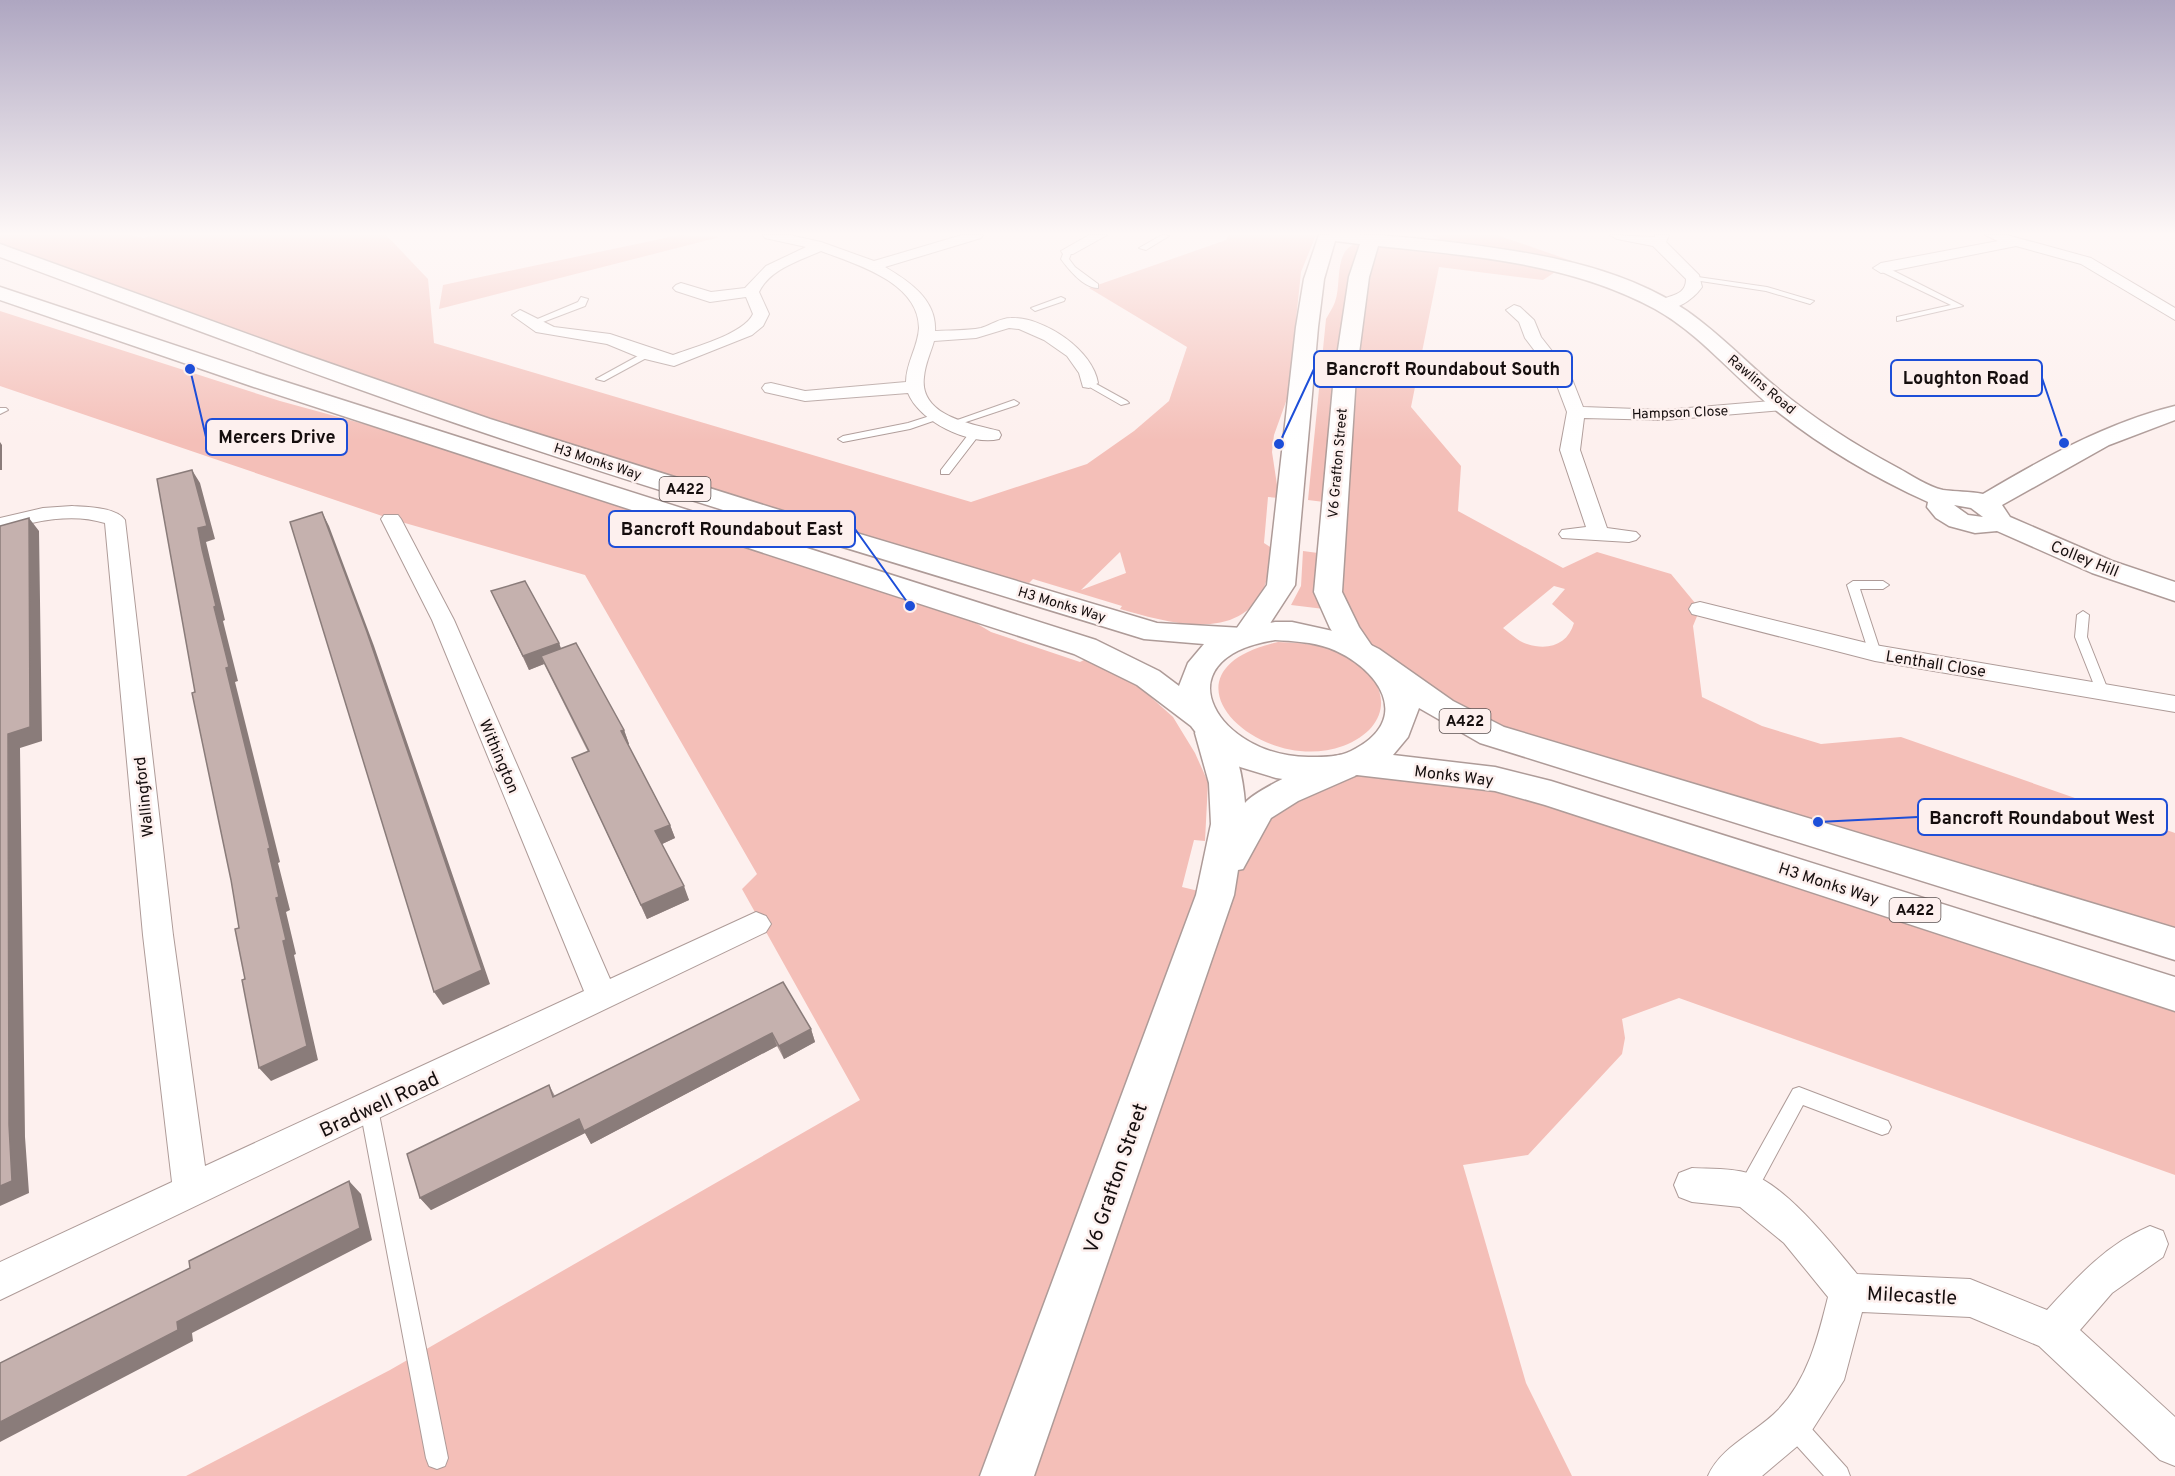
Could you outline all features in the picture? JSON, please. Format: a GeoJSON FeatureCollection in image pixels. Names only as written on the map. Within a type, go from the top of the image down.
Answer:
{"type":"FeatureCollection","features":[{"type":"Feature","properties":{"kind":"main road"},"geometry":{"type":"LineString","coordinates":[[17,304],[46,309]]}},
{"type":"Feature","properties":{"kind":"main road","name":"H3 Monks Way"},"geometry":{"type":"LineString","coordinates":[[31,304],[310,398],[1085,647],[1148,678],[1206,726]]}},
{"type":"Feature","properties":{"kind":"main road","name":"H3 Monks Way"},"geometry":{"type":"LineString","coordinates":[[146,304],[482,424],[764,514],[1109,619],[1155,632],[1245,636]]}},
{"type":"Feature","properties":{"kind":"main road"},"geometry":{"type":"LineString","coordinates":[[1245,636],[1281,585],[1287,549],[1311,304]]}},
{"type":"Feature","properties":{"kind":"main road","name":"V6 Grafton Street"},"geometry":{"type":"LineString","coordinates":[[1355,304],[1346,365],[1333,502],[1328,592],[1345,628],[1371,658]]}},
{"type":"Feature","properties":{"kind":"main road","name":"Rawlins Road"},"geometry":{"type":"LineString","coordinates":[[1663,305],[1690,322],[1783,405],[1857,453],[1942,499],[1940,507],[1958,520],[1986,525],[1991,512]]}},
{"type":"Feature","properties":{"kind":"main road"},"geometry":{"type":"LineString","coordinates":[[1991,512],[2062,456],[2136,423],[2175,413]]}},
{"type":"Feature","properties":{"kind":"main road","name":"Colley Hill"},"geometry":{"type":"LineString","coordinates":[[1991,512],[2102,567],[2175,592]]}},
{"type":"Feature","properties":{"kind":"main road","name":"A422"},"geometry":{"type":"LineString","coordinates":[[1371,658],[1398,687],[1403,709],[1398,731],[1382,750],[1349,765],[1314,770],[1285,768],[1247,756],[1231,748],[1206,726],[1192,693],[1198,670],[1215,650],[1245,636],[1275,631],[1304,632],[1333,638],[1371,658],[1442,709],[1492,735],[1557,757],[2175,944]]}},
{"type":"Feature","properties":{"kind":"main road","name":"V6 Grafton Street"},"geometry":{"type":"LineString","coordinates":[[1007,1476],[1020,1445],[1220,878],[1229,824],[1226,783],[1206,726]]}},
{"type":"Feature","properties":{"kind":"main road","name":"V6 Grafton Street"},"geometry":{"type":"LineString","coordinates":[[1220,878],[1259,809],[1286,792],[1349,765]]}},
{"type":"Feature","properties":{"kind":"main road","name":"Monks Way"},"geometry":{"type":"LineString","coordinates":[[1349,765],[1496,779],[1551,794]]}},
{"type":"Feature","properties":{"kind":"main road","name":"H3 Monks Way"},"geometry":{"type":"LineString","coordinates":[[1551,794],[2175,994]]}},
{"type":"Feature","properties":{"kind":"street"},"geometry":{"type":"LineString","coordinates":[[526,319],[552,332],[610,339],[647,354],[674,361],[746,332],[756,323],[760,314],[756,304]]}},
{"type":"Feature","properties":{"kind":"street"},"geometry":{"type":"LineString","coordinates":[[920,304],[925,314],[927,336],[913,387],[919,404],[944,421],[983,434]]}},
{"type":"Feature","properties":{"kind":"street"},"geometry":{"type":"LineString","coordinates":[[2157,304],[2175,315]]}},
{"type":"Feature","properties":{"kind":"street"},"geometry":{"type":"LineString","coordinates":[[927,336],[969,334],[1013,323],[1035,308]]}},
{"type":"Feature","properties":{"kind":"street"},"geometry":{"type":"LineString","coordinates":[[1548,319],[1520,315],[1533,338],[1561,374],[1576,412],[1570,450],[1598,533]]}},
{"type":"Feature","properties":{"kind":"street"},"geometry":{"type":"LineString","coordinates":[[1013,323],[1047,336],[1076,354],[1089,375],[1089,383]]}},
{"type":"Feature","properties":{"kind":"street"},"geometry":{"type":"LineString","coordinates":[[771,388],[805,396],[913,387]]}},
{"type":"Feature","properties":{"kind":"street","name":"Hampson Close"},"geometry":{"type":"LineString","coordinates":[[1576,412],[1664,415],[1783,405]]}},
{"type":"Feature","properties":{"kind":"street","name":"Wallingford"},"geometry":{"type":"LineString","coordinates":[[0,524],[68,511],[96,512],[115,520],[158,935],[191,1191]]}},
{"type":"Feature","properties":{"kind":"street","name":"Withington"},"geometry":{"type":"LineString","coordinates":[[391,519],[442,620],[602,997]]}},
{"type":"Feature","properties":{"kind":"street"},"geometry":{"type":"LineString","coordinates":[[1569,534],[1598,533],[1629,536]]}},
{"type":"Feature","properties":{"kind":"street","name":"Lenthall Close"},"geometry":{"type":"LineString","coordinates":[[1700,609],[1875,653],[2175,704]]}},
{"type":"Feature","properties":{"kind":"street","name":"Bradwell Road"},"geometry":{"type":"LineString","coordinates":[[0,1281],[369,1109],[756,924]]}},
{"type":"Feature","properties":{"kind":"street"},"geometry":{"type":"LineString","coordinates":[[1692,1185],[1747,1190],[1797,1230],[1848,1292]]}},
{"type":"Feature","properties":{"kind":"street"},"geometry":{"type":"LineString","coordinates":[[2053,1332],[2099,1280],[2150,1244]]}},
{"type":"Feature","properties":{"kind":"street","name":"Milecastle"},"geometry":{"type":"LineString","coordinates":[[1729,1476],[1793,1424],[1830,1366],[1848,1292],[1970,1298],[2053,1332],[2175,1445]]}},
{"type":"Feature","properties":{"kind":"lane"},"geometry":{"type":"LineString","coordinates":[[526,319],[582,304]]}},
{"type":"Feature","properties":{"kind":"lane"},"geometry":{"type":"LineString","coordinates":[[1035,308],[1048,304]]}},
{"type":"Feature","properties":{"kind":"lane"},"geometry":{"type":"LineString","coordinates":[[1900,319],[1959,306],[1955,304]]}},
{"type":"Feature","properties":{"kind":"lane"},"geometry":{"type":"LineString","coordinates":[[601,379],[647,354]]}},
{"type":"Feature","properties":{"kind":"lane"},"geometry":{"type":"LineString","coordinates":[[1089,383],[1124,402]]}},
{"type":"Feature","properties":{"kind":"lane"},"geometry":{"type":"LineString","coordinates":[[843,439],[944,421],[1014,403]]}},
{"type":"Feature","properties":{"kind":"lane"},"geometry":{"type":"LineString","coordinates":[[945,472],[983,434]]}},
{"type":"Feature","properties":{"kind":"lane"},"geometry":{"type":"LineString","coordinates":[[1875,653],[1853,585],[1883,585]]}},
{"type":"Feature","properties":{"kind":"lane"},"geometry":{"type":"LineString","coordinates":[[2083,615],[2081,637],[2102,690]]}},
{"type":"Feature","properties":{"kind":"lane"},"geometry":{"type":"LineString","coordinates":[[1747,1190],[1799,1095],[1882,1127]]}},
{"type":"Feature","properties":{"kind":"lane"},"geometry":{"type":"LineString","coordinates":[[369,1109],[437,1458]]}},
{"type":"Feature","properties":{"kind":"lane"},"geometry":{"type":"LineString","coordinates":[[1793,1424],[1839,1476]]}},
{"type":"Feature","properties":{"kind":"shaded area"},"geometry":{"type":"Polygon","coordinates":[[[156,304],[430,304],[434,343],[971,502],[1087,464],[1134,431],[1169,401],[1187,347],[1115,304],[1298,304],[1288,396],[1274,435],[1272,452],[1279,498],[1268,497],[1264,543],[1273,549],[1265,585],[1254,604],[1239,616],[1221,622],[1201,624],[1158,619],[1120,609],[1122,606],[1033,579],[1029,583],[880,549],[764,514],[156,304]],[[1120,552],[1081,590],[1126,573],[1120,552]]]}},
{"type":"Feature","properties":{"kind":"shaded area"},"geometry":{"type":"Polygon","coordinates":[[[440,304],[459,304],[439,309],[440,304]]]}},
{"type":"Feature","properties":{"kind":"shaded area"},"geometry":{"type":"Polygon","coordinates":[[[1334,304],[1352,304],[1324,502],[1308,500],[1326,319],[1334,304]]]}},
{"type":"Feature","properties":{"kind":"shaded area"},"geometry":{"type":"Polygon","coordinates":[[[1362,304],[1432,304],[1411,407],[1461,466],[1458,511],[1563,568],[1597,552],[1671,574],[1700,609],[1693,626],[1702,697],[1762,726],[1821,744],[1901,737],[2175,833],[2175,947],[1556,766],[1359,649],[1329,553],[1362,304]],[[1554,586],[1503,628],[1527,644],[1543,647],[1556,644],[1567,636],[1574,623],[1552,604],[1565,589],[1554,586]]]}},
{"type":"Feature","properties":{"kind":"shaded area"},"geometry":{"type":"Polygon","coordinates":[[[0,311],[280,401],[557,477],[930,596],[991,632],[1080,662],[1088,658],[1134,682],[1173,717],[1195,753],[1208,782],[1205,841],[1194,840],[1182,887],[1215,895],[1259,809],[1343,767],[1445,773],[2175,994],[2175,1175],[1679,998],[1622,1019],[1625,1038],[1622,1054],[1528,1155],[1463,1165],[1526,1383],[1572,1476],[186,1476],[390,1370],[860,1100],[742,889],[757,874],[585,575],[391,519],[0,386],[0,311]]]}},
{"type":"Feature","properties":{"kind":"shaded area"},"geometry":{"type":"Polygon","coordinates":[[[1303,551],[1318,553],[1324,609],[1291,605],[1301,586],[1303,551]]]}},
{"type":"Feature","properties":{"kind":"shaded area"},"geometry":{"type":"Polygon","coordinates":[[[1278,642],[1326,648],[1344,654],[1366,670],[1380,694],[1381,707],[1370,729],[1358,739],[1343,746],[1311,752],[1279,747],[1251,734],[1230,716],[1219,696],[1222,675],[1240,656],[1278,642]]]}},
{"type":"Feature","properties":{"kind":"building"},"geometry":{"type":"Polygon","coordinates":[[[192,470],[207,526],[198,528],[202,549],[229,667],[226,668],[270,848],[268,849],[279,897],[276,898],[286,940],[283,941],[307,1046],[259,1068],[242,980],[245,979],[235,929],[239,928],[231,880],[192,693],[195,692],[157,479],[192,470]]]}},
{"type":"Feature","properties":{"kind":"building"},"geometry":{"type":"Polygon","coordinates":[[[322,512],[367,632],[482,970],[434,992],[290,522],[322,512]]]}},
{"type":"Feature","properties":{"kind":"building"},"geometry":{"type":"Polygon","coordinates":[[[29,518],[30,727],[8,734],[9,1125],[12,1181],[0,1186],[0,526],[29,518]]]}},
{"type":"Feature","properties":{"kind":"building"},"geometry":{"type":"Polygon","coordinates":[[[525,581],[559,643],[523,656],[491,591],[525,581]]]}},
{"type":"Feature","properties":{"kind":"building"},"geometry":{"type":"Polygon","coordinates":[[[576,643],[624,730],[621,731],[670,825],[655,831],[684,886],[641,905],[572,758],[589,751],[541,656],[576,643]]]}},
{"type":"Feature","properties":{"kind":"building"},"geometry":{"type":"Polygon","coordinates":[[[783,982],[811,1029],[779,1046],[772,1033],[584,1131],[579,1119],[420,1198],[407,1154],[549,1085],[553,1097],[783,982]]]}},
{"type":"Feature","properties":{"kind":"building"},"geometry":{"type":"Polygon","coordinates":[[[349,1181],[360,1228],[177,1322],[178,1330],[0,1422],[0,1363],[190,1268],[189,1261],[349,1181]]]}},
{"type":"Feature","properties":{"kind":"place","name":"Mercers Drive"},"geometry":{"type":"Point","coordinates":[190,369]}},
{"type":"Feature","properties":{"kind":"place","name":"Loughton Road"},"geometry":{"type":"Point","coordinates":[2064,443]}},
{"type":"Feature","properties":{"kind":"place","name":"Bancroft Roundabout South"},"geometry":{"type":"Point","coordinates":[1279,444]}},
{"type":"Feature","properties":{"kind":"place","name":"Bancroft Roundabout East"},"geometry":{"type":"Point","coordinates":[910,606]}},
{"type":"Feature","properties":{"kind":"place","name":"Bancroft Roundabout West"},"geometry":{"type":"Point","coordinates":[1818,822]}}]}
